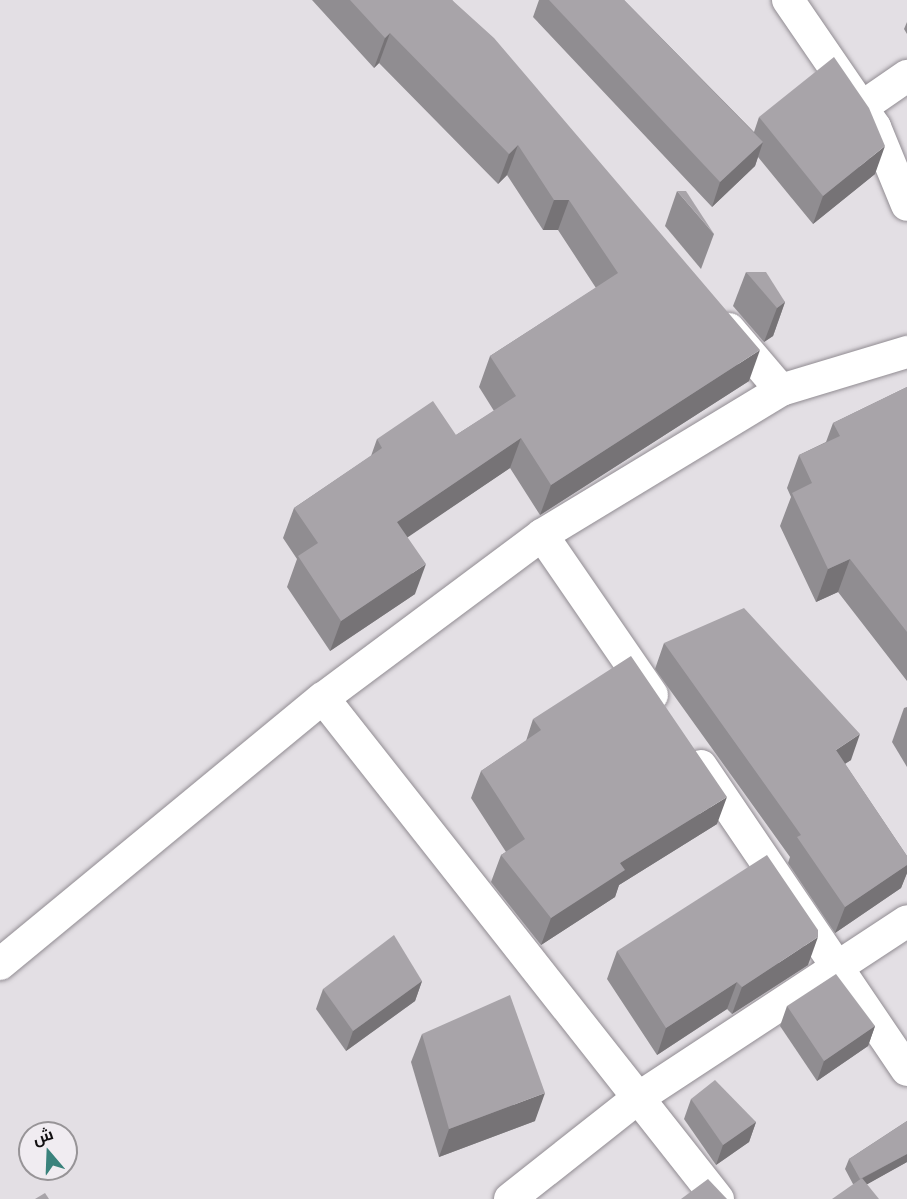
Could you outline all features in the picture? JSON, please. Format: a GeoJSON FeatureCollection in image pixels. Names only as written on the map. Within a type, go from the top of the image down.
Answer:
{"type":"FeatureCollection","features":[{"type":"Feature","properties":{"kind":"street"},"geometry":{"type":"LineString","coordinates":[[788,0],[862,107],[907,206]]}},
{"type":"Feature","properties":{"kind":"street"},"geometry":{"type":"LineString","coordinates":[[862,107],[907,76]]}},
{"type":"Feature","properties":{"kind":"street"},"geometry":{"type":"LineString","coordinates":[[712,309],[781,390]]}},
{"type":"Feature","properties":{"kind":"street"},"geometry":{"type":"LineString","coordinates":[[0,964],[323,698],[542,535],[781,390],[907,352]]}},
{"type":"Feature","properties":{"kind":"street"},"geometry":{"type":"LineString","coordinates":[[542,535],[840,967],[907,1070]]}},
{"type":"Feature","properties":{"kind":"street"},"geometry":{"type":"LineString","coordinates":[[323,698],[718,1199]]}},
{"type":"Feature","properties":{"kind":"street"},"geometry":{"type":"LineString","coordinates":[[510,1199],[638,1098],[907,921]]}},
{"type":"Feature","properties":{"kind":"building"},"geometry":{"type":"Polygon","coordinates":[[[350,0],[452,0],[494,38],[760,350],[551,485],[521,438],[397,522],[426,564],[341,621],[298,556],[318,543],[294,508],[382,448],[377,439],[433,401],[456,435],[516,396],[490,356],[618,273],[569,200],[554,200],[518,145],[509,154],[390,33],[385,38],[350,0]]]}},
{"type":"Feature","properties":{"kind":"building"},"geometry":{"type":"Polygon","coordinates":[[[549,0],[624,0],[763,142],[720,182],[549,0]]]}},
{"type":"Feature","properties":{"kind":"building"},"geometry":{"type":"Polygon","coordinates":[[[834,57],[869,108],[885,146],[823,196],[759,117],[834,57]]]}},
{"type":"Feature","properties":{"kind":"building"},"geometry":{"type":"Polygon","coordinates":[[[677,191],[686,191],[714,234],[677,191]]]}},
{"type":"Feature","properties":{"kind":"building"},"geometry":{"type":"Polygon","coordinates":[[[746,272],[766,272],[785,302],[777,308],[746,272]]]}},
{"type":"Feature","properties":{"kind":"building"},"geometry":{"type":"Polygon","coordinates":[[[907,387],[907,632],[850,559],[828,569],[792,493],[812,483],[799,455],[840,436],[833,423],[907,387]]]}},
{"type":"Feature","properties":{"kind":"building"},"geometry":{"type":"Polygon","coordinates":[[[744,608],[860,734],[836,750],[907,856],[907,865],[845,907],[797,837],[801,835],[664,643],[744,608]]]}},
{"type":"Feature","properties":{"kind":"building"},"geometry":{"type":"Polygon","coordinates":[[[631,656],[727,797],[620,863],[625,870],[551,918],[501,855],[525,839],[481,771],[541,730],[533,719],[631,656]]]}},
{"type":"Feature","properties":{"kind":"building"},"geometry":{"type":"Polygon","coordinates":[[[767,855],[818,930],[818,937],[742,987],[737,982],[666,1028],[617,951],[767,855]]]}},
{"type":"Feature","properties":{"kind":"building"},"geometry":{"type":"Polygon","coordinates":[[[394,935],[422,981],[353,1031],[323,989],[394,935]]]}},
{"type":"Feature","properties":{"kind":"building"},"geometry":{"type":"Polygon","coordinates":[[[836,974],[875,1026],[824,1061],[787,1006],[836,974]]]}},
{"type":"Feature","properties":{"kind":"building"},"geometry":{"type":"Polygon","coordinates":[[[510,995],[545,1093],[449,1129],[422,1034],[510,995]]]}},
{"type":"Feature","properties":{"kind":"building"},"geometry":{"type":"Polygon","coordinates":[[[715,1080],[756,1122],[723,1145],[691,1099],[715,1080]]]}},
{"type":"Feature","properties":{"kind":"building"},"geometry":{"type":"Polygon","coordinates":[[[907,1121],[907,1154],[860,1179],[849,1159],[907,1121]]]}},
{"type":"Feature","properties":{"kind":"building"},"geometry":{"type":"Polygon","coordinates":[[[862,1178],[879,1199],[832,1199],[862,1178]]]}},
{"type":"Feature","properties":{"kind":"building"},"geometry":{"type":"Polygon","coordinates":[[[708,1179],[727,1199],[681,1199],[708,1179]]]}},
{"type":"Feature","properties":{"kind":"building"},"geometry":{"type":"Polygon","coordinates":[[[45,1193],[49,1199],[35,1199],[45,1193]]]}}]}
